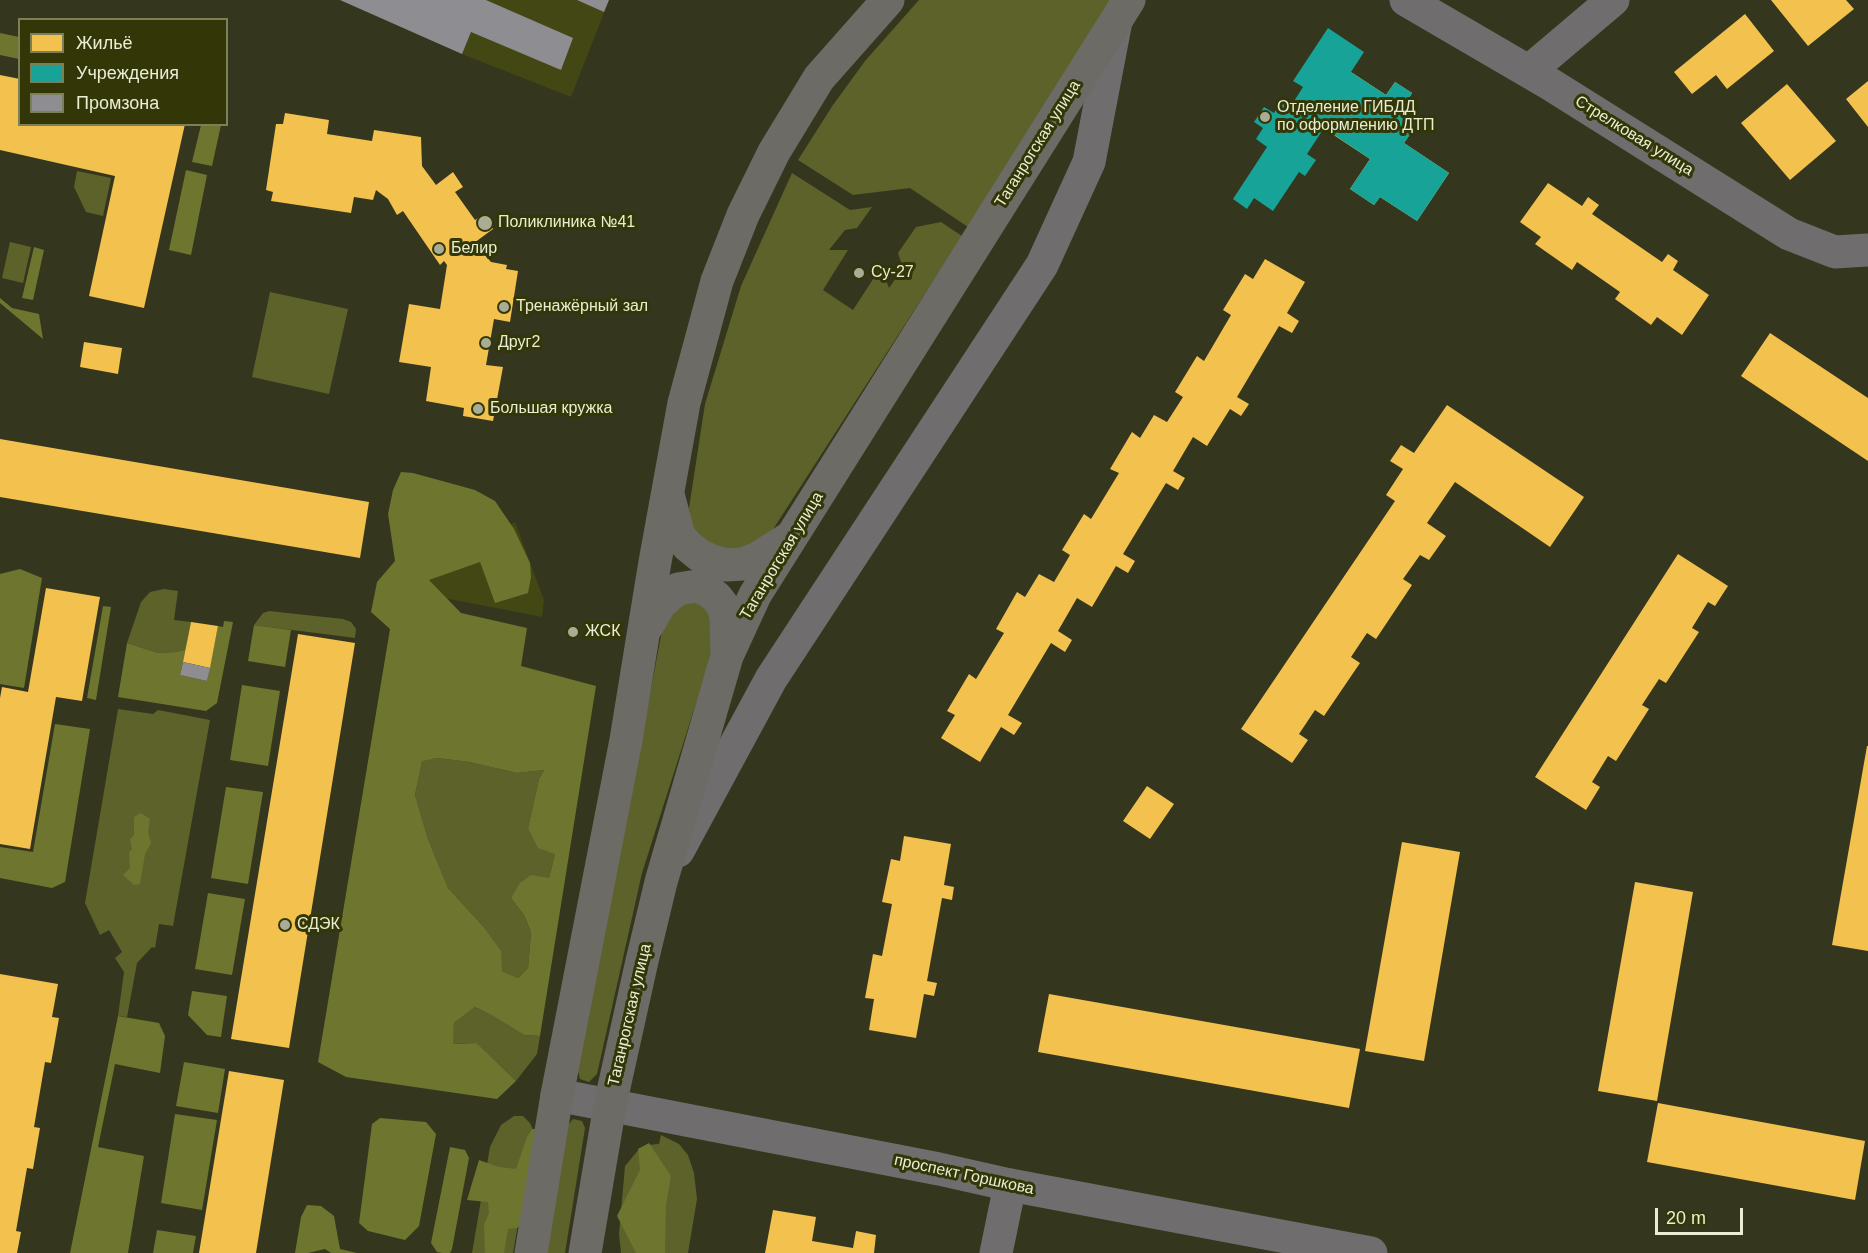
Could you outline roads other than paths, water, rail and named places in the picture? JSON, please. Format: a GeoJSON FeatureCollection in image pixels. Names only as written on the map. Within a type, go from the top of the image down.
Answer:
{"type":"FeatureCollection","features":[{"type":"Feature","properties":{"kind":"main road"},"geometry":{"type":"LineString","coordinates":[[531,1253],[557,1095],[626,740],[684,403],[717,281],[743,215],[774,152],[819,78],[888,0]]}},
{"type":"Feature","properties":{"kind":"main road","name":"Таганрогская улица"},"geometry":{"type":"LineString","coordinates":[[585,1253],[610,1105],[662,882],[727,656],[755,595],[1123,10]]}},
{"type":"Feature","properties":{"kind":"main road"},"geometry":{"type":"LineString","coordinates":[[667,494],[680,536],[693,551],[712,561],[727,565],[743,564],[758,558],[792,536]]}},
{"type":"Feature","properties":{"kind":"main road"},"geometry":{"type":"LineString","coordinates":[[644,633],[660,604],[671,594],[678,589],[697,586],[708,591],[723,606],[726,617],[727,656]]}},
{"type":"Feature","properties":{"kind":"street","name":"Стрелковая улица"},"geometry":{"type":"LineString","coordinates":[[1406,0],[1529,71],[1790,234],[1835,252],[1868,250]]}},
{"type":"Feature","properties":{"kind":"street"},"geometry":{"type":"LineString","coordinates":[[1529,71],[1613,0]]}},
{"type":"Feature","properties":{"kind":"street"},"geometry":{"type":"LineString","coordinates":[[662,882],[771,679],[1042,265],[1089,162],[1123,10]]}},
{"type":"Feature","properties":{"kind":"street","name":"проспект Горшкова"},"geometry":{"type":"LineString","coordinates":[[557,1095],[939,1169],[1010,1185],[1371,1253]]}},
{"type":"Feature","properties":{"kind":"street"},"geometry":{"type":"LineString","coordinates":[[996,1253],[1010,1185]]}},
{"type":"Feature","properties":{"kind":"place","name":"Отделение ГИБДД по оформлению ДТП"},"geometry":{"type":"Point","coordinates":[1265,117]}},
{"type":"Feature","properties":{"kind":"place","name":"Поликлиника №41"},"geometry":{"type":"Point","coordinates":[485,223]}},
{"type":"Feature","properties":{"kind":"place","name":"Белир"},"geometry":{"type":"Point","coordinates":[439,249]}},
{"type":"Feature","properties":{"kind":"place","name":"Су-27"},"geometry":{"type":"Point","coordinates":[859,273]}},
{"type":"Feature","properties":{"kind":"place","name":"Тренажёрный зал"},"geometry":{"type":"Point","coordinates":[504,307]}},
{"type":"Feature","properties":{"kind":"place","name":"Друг2"},"geometry":{"type":"Point","coordinates":[486,343]}},
{"type":"Feature","properties":{"kind":"place","name":"Большая кружка"},"geometry":{"type":"Point","coordinates":[478,409]}},
{"type":"Feature","properties":{"kind":"place","name":"ЖСК"},"geometry":{"type":"Point","coordinates":[573,632]}},
{"type":"Feature","properties":{"kind":"place","name":"СДЭК"},"geometry":{"type":"Point","coordinates":[285,925]}}]}
